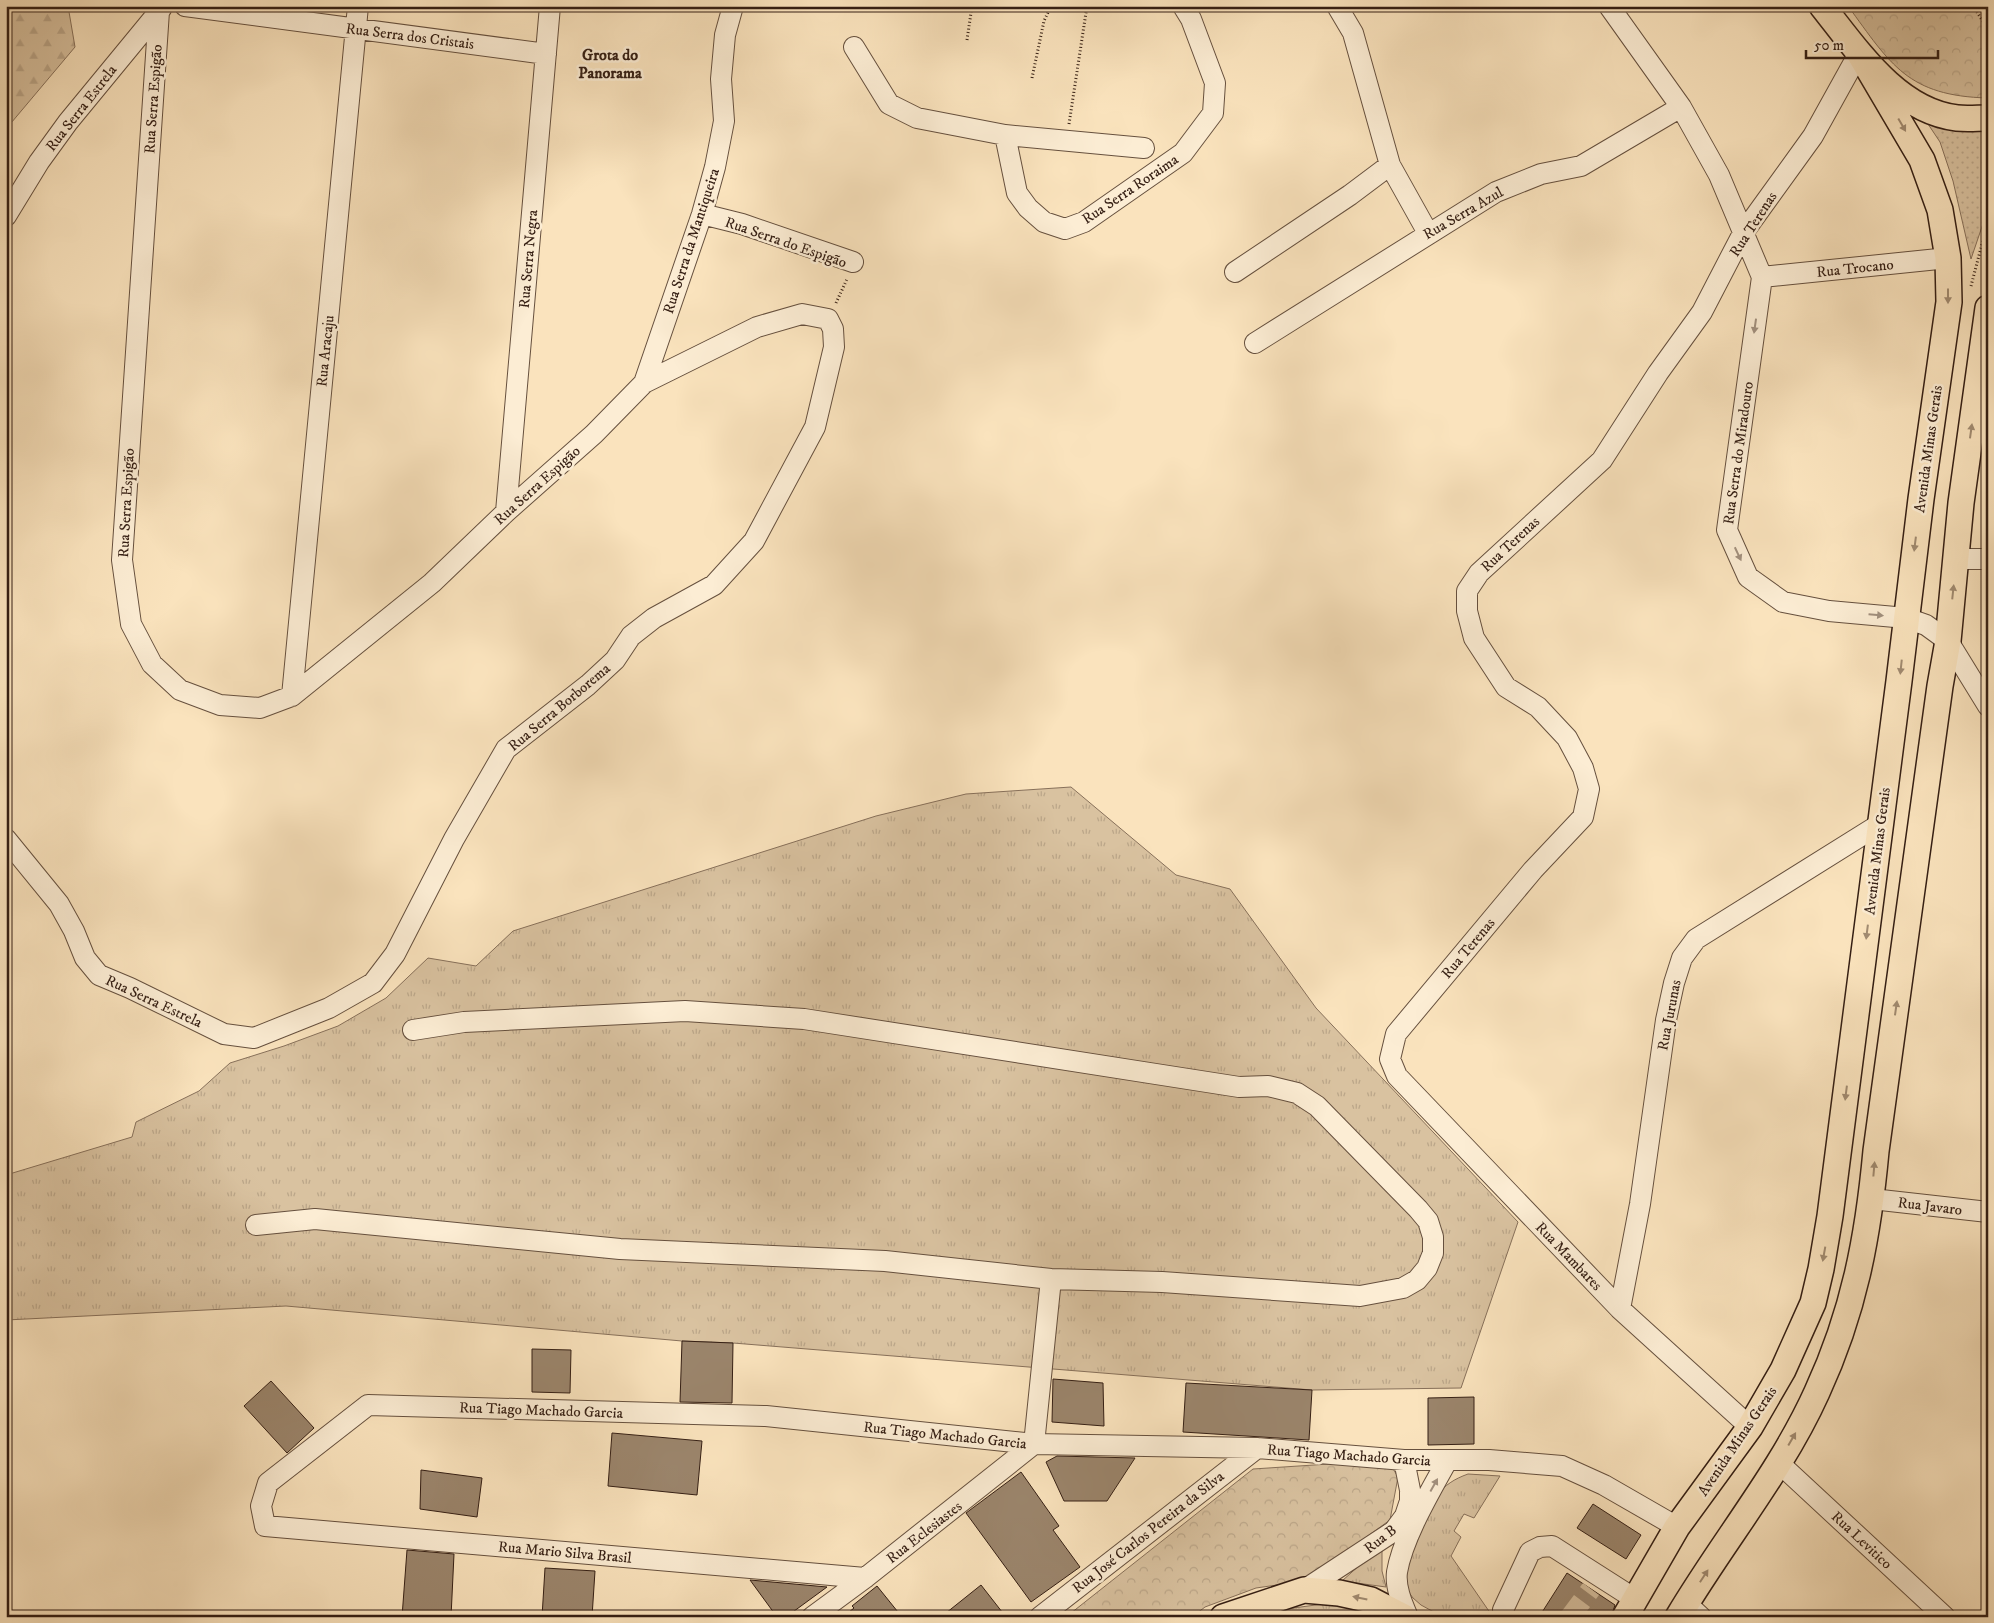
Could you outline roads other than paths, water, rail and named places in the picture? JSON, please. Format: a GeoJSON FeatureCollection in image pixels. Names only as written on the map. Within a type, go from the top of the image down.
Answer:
{"type":"FeatureCollection","features":[{"type":"Feature","properties":{"kind":"main road"},"geometry":{"type":"LineString","coordinates":[[1822,6],[1860,53],[1901,95],[1919,106],[1957,118],[1988,118]]}},
{"type":"Feature","properties":{"kind":"main road","name":"Avenida Minas Gerais"},"geometry":{"type":"LineString","coordinates":[[1630,1608],[1677,1527],[1750,1427],[1784,1370],[1812,1303],[1821,1269],[1830,1216],[1906,618],[1949,302],[1948,258],[1940,210],[1922,160],[1860,53]]}},
{"type":"Feature","properties":{"kind":"main road"},"geometry":{"type":"LineString","coordinates":[[1688,1612],[1779,1463],[1817,1393],[1847,1318],[1860,1269],[1872,1199],[1879,1132],[1940,686],[1948,641],[1961,503],[1988,308]]}},
{"type":"Feature","properties":{"kind":"main road"},"geometry":{"type":"LineString","coordinates":[[1222,1617],[1304,1590],[1339,1593],[1371,1600],[1404,1617]]}},
{"type":"Feature","properties":{"kind":"street","name":"Rua Serra dos Cristais"},"geometry":{"type":"LineString","coordinates":[[185,6],[546,54]]}},
{"type":"Feature","properties":{"kind":"street","name":"Rua Aracaju"},"geometry":{"type":"LineString","coordinates":[[292,696],[358,6]]}},
{"type":"Feature","properties":{"kind":"street","name":"Rua Serra Negra"},"geometry":{"type":"LineString","coordinates":[[506,512],[550,6]]}},
{"type":"Feature","properties":{"kind":"street","name":"Rua Serra da Mantiqueira"},"geometry":{"type":"LineString","coordinates":[[644,383],[702,214],[715,167],[724,121],[721,78],[725,35],[733,6]]}},
{"type":"Feature","properties":{"kind":"street","name":"Rua Serra Roraima"},"geometry":{"type":"LineString","coordinates":[[1005,135],[1017,192],[1028,208],[1044,222],[1065,229],[1084,222],[1183,153],[1213,113],[1215,83],[1183,6]]}},
{"type":"Feature","properties":{"kind":"street"},"geometry":{"type":"LineString","coordinates":[[1336,6],[1353,33],[1390,166],[1428,233]]}},
{"type":"Feature","properties":{"kind":"street"},"geometry":{"type":"LineString","coordinates":[[1609,6],[1681,107],[1719,176],[1762,277]]}},
{"type":"Feature","properties":{"kind":"street","name":"Rua Serra Estrela"},"geometry":{"type":"LineString","coordinates":[[6,216],[39,162],[68,122],[162,9]]}},
{"type":"Feature","properties":{"kind":"street","name":"Rua Serra Espigão"},"geometry":{"type":"LineString","coordinates":[[162,9],[122,560],[132,624],[152,664],[180,690],[220,705],[260,708],[292,696],[432,583],[506,512],[594,434],[644,383]]}},
{"type":"Feature","properties":{"kind":"street","name":"Rua Serra Roraima"},"geometry":{"type":"LineString","coordinates":[[854,47],[889,104],[918,118],[1005,135],[1144,148]]}},
{"type":"Feature","properties":{"kind":"street","name":"Rua Terenas"},"geometry":{"type":"LineString","coordinates":[[1397,1076],[1390,1059],[1396,1034],[1533,870],[1583,817],[1590,789],[1583,768],[1567,738],[1538,707],[1506,687],[1486,659],[1474,638],[1467,611],[1467,591],[1479,573],[1602,460],[1658,373],[1702,312],[1743,233],[1813,136],[1860,53]]}},
{"type":"Feature","properties":{"kind":"street","name":"Rua Serra Azul"},"geometry":{"type":"LineString","coordinates":[[1255,342],[1496,192],[1541,174],[1581,166],[1681,107]]}},
{"type":"Feature","properties":{"kind":"street"},"geometry":{"type":"LineString","coordinates":[[1235,272],[1390,166]]}},
{"type":"Feature","properties":{"kind":"street","name":"Rua Serra do Espigão"},"geometry":{"type":"LineString","coordinates":[[702,214],[742,224],[853,262]]}},
{"type":"Feature","properties":{"kind":"street","name":"Rua Trocano"},"geometry":{"type":"LineString","coordinates":[[1762,277],[1948,258]]}},
{"type":"Feature","properties":{"kind":"street","name":"Rua Serra do Miradouro"},"geometry":{"type":"LineString","coordinates":[[1762,277],[1727,530],[1748,577],[1783,602],[1829,611],[1906,618],[1926,625],[1948,641]]}},
{"type":"Feature","properties":{"kind":"street","name":"Rua Serra Borborema"},"geometry":{"type":"LineString","coordinates":[[254,1038],[329,1008],[373,982],[396,954],[454,839],[506,749],[588,684],[615,660],[631,636],[654,618],[714,585],[754,542],[815,426],[834,347],[833,329],[828,319],[802,314],[757,327],[644,383]]}},
{"type":"Feature","properties":{"kind":"street"},"geometry":{"type":"LineString","coordinates":[[1957,559],[1988,559]]}},
{"type":"Feature","properties":{"kind":"street"},"geometry":{"type":"LineString","coordinates":[[1948,641],[1988,706]]}},
{"type":"Feature","properties":{"kind":"street","name":"Rua Jurunas"},"geometry":{"type":"LineString","coordinates":[[1620,1309],[1640,1204],[1666,1020],[1682,958],[1696,939],[1880,824]]}},
{"type":"Feature","properties":{"kind":"street","name":"Rua Serra Estrela"},"geometry":{"type":"LineString","coordinates":[[6,839],[59,904],[74,931],[85,958],[99,975],[224,1034],[254,1038]]}},
{"type":"Feature","properties":{"kind":"street"},"geometry":{"type":"LineString","coordinates":[[256,1224],[315,1219],[620,1249],[884,1261],[1051,1279],[1162,1282],[1360,1296],[1403,1288],[1417,1280],[1427,1268],[1433,1253],[1433,1236],[1428,1221],[1317,1106],[1297,1093],[1268,1086],[1239,1087],[804,1019],[685,1012],[509,1019],[464,1022],[413,1030]]}},
{"type":"Feature","properties":{"kind":"street","name":"Rua Mambares"},"geometry":{"type":"LineString","coordinates":[[1397,1076],[1620,1309],[1750,1427]]}},
{"type":"Feature","properties":{"kind":"street","name":"Rua Javaro"},"geometry":{"type":"LineString","coordinates":[[1872,1199],[1988,1212]]}},
{"type":"Feature","properties":{"kind":"street"},"geometry":{"type":"LineString","coordinates":[[1034,1444],[1051,1279]]}},
{"type":"Feature","properties":{"kind":"street","name":"Rua Tiago Machado Garcia"},"geometry":{"type":"LineString","coordinates":[[265,1526],[261,1506],[268,1483],[368,1405],[766,1416],[1034,1444],[1257,1448],[1404,1460],[1489,1460],[1562,1466],[1604,1485],[1677,1527]]}},
{"type":"Feature","properties":{"kind":"street","name":"Rua Eclesiastes"},"geometry":{"type":"LineString","coordinates":[[812,1617],[865,1578],[1034,1444]]}},
{"type":"Feature","properties":{"kind":"street","name":"Rua José Carlos Pereira da Silva"},"geometry":{"type":"LineString","coordinates":[[1040,1617],[1257,1448]]}},
{"type":"Feature","properties":{"kind":"street","name":"Rua B"},"geometry":{"type":"LineString","coordinates":[[1304,1590],[1382,1540],[1399,1524],[1405,1516],[1410,1501],[1410,1490],[1404,1460]]}},
{"type":"Feature","properties":{"kind":"street","name":"Rua B"},"geometry":{"type":"LineString","coordinates":[[1408,1617],[1400,1598],[1397,1573],[1423,1505],[1447,1461]]}},
{"type":"Feature","properties":{"kind":"street","name":"Rua Levitico"},"geometry":{"type":"LineString","coordinates":[[1779,1463],[1946,1617]]}},
{"type":"Feature","properties":{"kind":"street","name":"Rua Mario Silva Brasil"},"geometry":{"type":"LineString","coordinates":[[265,1526],[865,1578]]}},
{"type":"Feature","properties":{"kind":"street"},"geometry":{"type":"LineString","coordinates":[[1504,1617],[1503,1610],[1530,1552],[1540,1547],[1552,1546],[1595,1583],[1630,1608]]}},
{"type":"Feature","properties":{"kind":"tunnel"},"geometry":{"type":"LineString","coordinates":[[1570,1617],[1591,1589]]}},
{"type":"Feature","properties":{"kind":"district","name":"Grota do Panorama"},"geometry":{"type":"Point","coordinates":[610,63]}}]}
